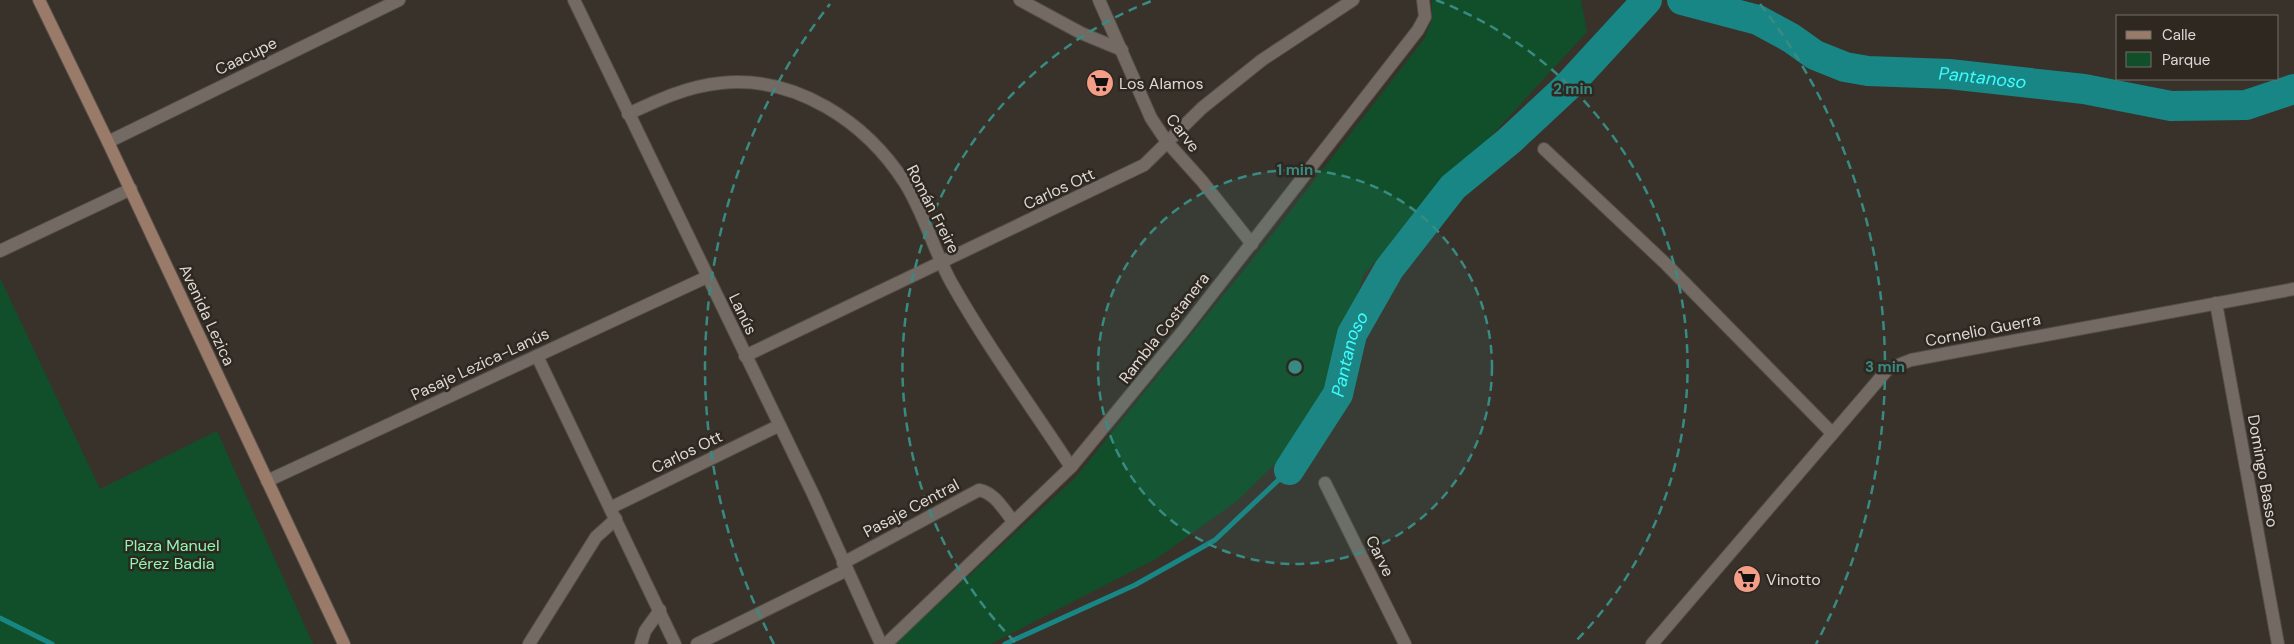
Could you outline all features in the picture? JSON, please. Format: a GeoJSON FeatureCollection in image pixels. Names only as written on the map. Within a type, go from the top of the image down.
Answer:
{"type":"FeatureCollection","features":[{"type":"Feature","properties":{"kind":"street","name":"Avenida Lezica"},"geometry":{"type":"LineString","coordinates":[[39,0],[131,189],[344,644]]}},
{"type":"Feature","properties":{"kind":"street","name":"Caacupe"},"geometry":{"type":"LineString","coordinates":[[108,142],[399,0]]}},
{"type":"Feature","properties":{"kind":"street","name":"Lanús"},"geometry":{"type":"LineString","coordinates":[[574,0],[778,426],[814,496],[881,644]]}},
{"type":"Feature","properties":{"kind":"street"},"geometry":{"type":"LineString","coordinates":[[1020,0],[1081,33],[1122,50]]}},
{"type":"Feature","properties":{"kind":"street","name":"Carve"},"geometry":{"type":"LineString","coordinates":[[1099,0],[1151,118],[1167,142],[1202,181],[1252,244]]}},
{"type":"Feature","properties":{"kind":"street","name":"Carlos Ott"},"geometry":{"type":"LineString","coordinates":[[745,356],[1144,165],[1202,108],[1262,60],[1353,0]]}},
{"type":"Feature","properties":{"kind":"street","name":"Rambla Costanera"},"geometry":{"type":"LineString","coordinates":[[886,644],[1071,467],[1172,346],[1418,30],[1425,18],[1423,0]]}},
{"type":"Feature","properties":{"kind":"street","name":"Román Freire"},"geometry":{"type":"LineString","coordinates":[[628,114],[661,98],[683,91],[721,83],[749,82],[787,89],[816,101],[846,119],[881,151],[906,184],[950,281],[1071,467]]}},
{"type":"Feature","properties":{"kind":"street"},"geometry":{"type":"LineString","coordinates":[[1544,149],[1666,265],[1832,433]]}},
{"type":"Feature","properties":{"kind":"street"},"geometry":{"type":"LineString","coordinates":[[0,252],[131,189]]}},
{"type":"Feature","properties":{"kind":"street","name":"Pasaje Lezica-Lanús"},"geometry":{"type":"LineString","coordinates":[[267,481],[707,277]]}},
{"type":"Feature","properties":{"kind":"street","name":"Cornelio Guerra"},"geometry":{"type":"LineString","coordinates":[[1652,644],[1888,369],[1911,360],[2294,289]]}},
{"type":"Feature","properties":{"kind":"street","name":"Domingo Basso"},"geometry":{"type":"LineString","coordinates":[[2216,303],[2278,644]]}},
{"type":"Feature","properties":{"kind":"street"},"geometry":{"type":"LineString","coordinates":[[537,356],[675,644]]}},
{"type":"Feature","properties":{"kind":"street","name":"Carlos Ott"},"geometry":{"type":"LineString","coordinates":[[529,644],[613,513],[778,426]]}},
{"type":"Feature","properties":{"kind":"street","name":"Carve"},"geometry":{"type":"LineString","coordinates":[[1326,483],[1405,644]]}},
{"type":"Feature","properties":{"kind":"street","name":"Pasaje Central"},"geometry":{"type":"LineString","coordinates":[[845,566],[979,490],[986,491],[994,497],[1013,522]]}},
{"type":"Feature","properties":{"kind":"street"},"geometry":{"type":"LineString","coordinates":[[697,644],[845,566]]}},
{"type":"Feature","properties":{"kind":"street"},"geometry":{"type":"LineString","coordinates":[[641,644],[645,632],[660,610]]}},
{"type":"Feature","properties":{"kind":"green space"},"geometry":{"type":"Polygon","coordinates":[[[1432,0],[1581,0],[1587,32],[1364,274],[1326,392],[1294,445],[1237,501],[1156,559],[991,644],[895,644],[1075,478],[1260,250],[1424,39],[1432,20],[1432,0]]]}},
{"type":"Feature","properties":{"kind":"green space","name":"Plaza Manuel Pérez Badia"},"geometry":{"type":"Polygon","coordinates":[[[0,278],[100,489],[217,431],[313,644],[0,644],[0,278]]]}},
{"type":"Feature","properties":{"kind":"waterway","name":"Pantanoso"},"geometry":{"type":"LineString","coordinates":[[1289,470],[1338,394],[1352,334],[1389,269],[1453,187],[1509,141],[1568,86],[1647,0]]}},
{"type":"Feature","properties":{"kind":"waterway","name":"Pantanoso"},"geometry":{"type":"LineString","coordinates":[[1682,0],[1758,20],[1791,38],[1815,55],[1845,67],[1868,71],[1949,74],[2084,89],[2171,106],[2246,105],[2294,89]]}},
{"type":"Feature","properties":{"kind":"waterway","name":"Pantanoso"},"geometry":{"type":"LineString","coordinates":[[1005,644],[1135,585],[1215,540],[1289,470]]}},
{"type":"Feature","properties":{"kind":"waterway"},"geometry":{"type":"LineString","coordinates":[[0,618],[52,644]]}},
{"type":"Feature","properties":{"kind":"place","name":"Los Alamos"},"geometry":{"type":"Point","coordinates":[1100,83]}},
{"type":"Feature","properties":{"kind":"place","name":"Vinotto"},"geometry":{"type":"Point","coordinates":[1747,579]}}]}
